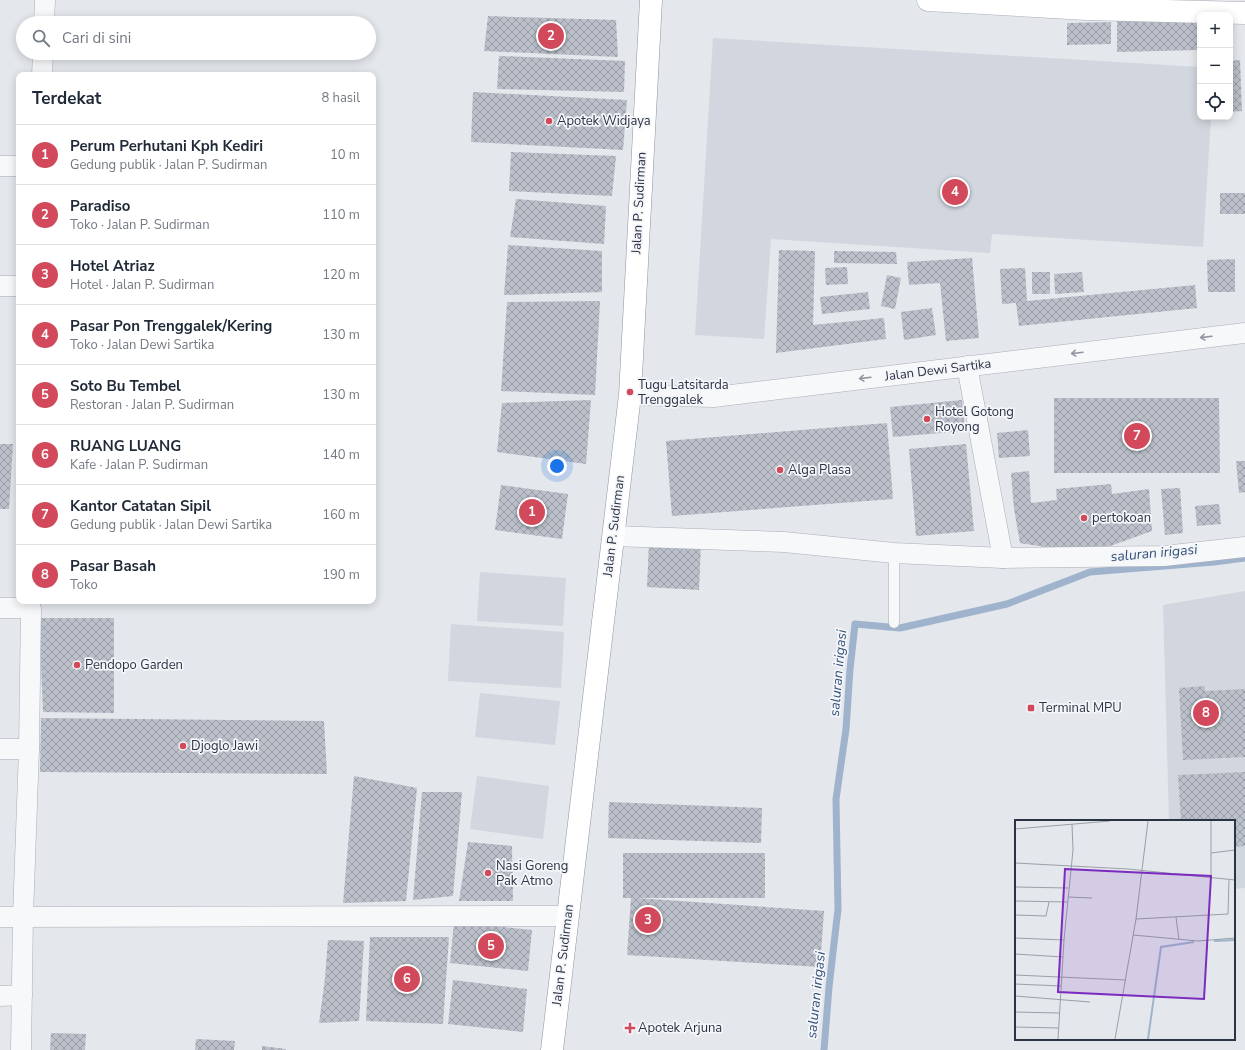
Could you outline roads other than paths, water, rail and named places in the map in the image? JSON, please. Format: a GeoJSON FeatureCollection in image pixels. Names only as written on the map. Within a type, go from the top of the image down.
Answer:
{"type":"FeatureCollection","features":[{"type":"Feature","properties":{"kind":"main road","name":"Jalan P. Sudirman"},"geometry":{"type":"LineString","coordinates":[[552,1050],[630,394],[652,0]]}},
{"type":"Feature","properties":{"kind":"main road"},"geometry":{"type":"LineString","coordinates":[[928,0],[1087,9],[1245,14]]}},
{"type":"Feature","properties":{"kind":"street"},"geometry":{"type":"LineString","coordinates":[[44,16],[45,0]]}},
{"type":"Feature","properties":{"kind":"street"},"geometry":{"type":"LineString","coordinates":[[42,72],[43,60]]}},
{"type":"Feature","properties":{"kind":"street"},"geometry":{"type":"LineString","coordinates":[[0,166],[16,166]]}},
{"type":"Feature","properties":{"kind":"street"},"geometry":{"type":"LineString","coordinates":[[0,286],[16,286]]}},
{"type":"Feature","properties":{"kind":"street","name":"Jalan Dewi Sartika"},"geometry":{"type":"LineString","coordinates":[[630,394],[714,397],[1245,332]]}},
{"type":"Feature","properties":{"kind":"street"},"geometry":{"type":"LineString","coordinates":[[967,366],[1003,558]]}},
{"type":"Feature","properties":{"kind":"street"},"geometry":{"type":"LineString","coordinates":[[613,536],[784,542],[894,553],[1003,558],[1164,556],[1245,546]]}},
{"type":"Feature","properties":{"kind":"street"},"geometry":{"type":"LineString","coordinates":[[0,608],[31,604],[29,748],[23,916],[21,1050]]}},
{"type":"Feature","properties":{"kind":"street"},"geometry":{"type":"LineString","coordinates":[[0,749],[29,748]]}},
{"type":"Feature","properties":{"kind":"street"},"geometry":{"type":"LineString","coordinates":[[0,917],[568,916]]}},
{"type":"Feature","properties":{"kind":"street"},"geometry":{"type":"LineString","coordinates":[[0,996],[22,995]]}},
{"type":"Feature","properties":{"kind":"lane"},"geometry":{"type":"LineString","coordinates":[[894,553],[894,623]]}},
{"type":"Feature","properties":{"kind":"waterway","name":"saluran irigasi"},"geometry":{"type":"LineString","coordinates":[[824,1050],[829,987],[838,909],[836,799],[846,729],[855,624],[900,628],[1007,604],[1090,572],[1245,558]]}},
{"type":"Feature","properties":{"kind":"place","name":"Paradiso"},"geometry":{"type":"Point","coordinates":[551,36]}},
{"type":"Feature","properties":{"kind":"place","name":"Apotek Widjaya"},"geometry":{"type":"Point","coordinates":[549,121]}},
{"type":"Feature","properties":{"kind":"place","name":"Pasar Pon Trenggalek/Kering"},"geometry":{"type":"Point","coordinates":[955,192]}},
{"type":"Feature","properties":{"kind":"place","name":"Tugu Latsitarda Trenggalek"},"geometry":{"type":"Point","coordinates":[630,392]}},
{"type":"Feature","properties":{"kind":"place","name":"Hotel Gotong Royong"},"geometry":{"type":"Point","coordinates":[927,419]}},
{"type":"Feature","properties":{"kind":"place","name":"Kantor Catatan Sipil"},"geometry":{"type":"Point","coordinates":[1137,436]}},
{"type":"Feature","properties":{"kind":"place","name":"Alga Plasa"},"geometry":{"type":"Point","coordinates":[780,470]}},
{"type":"Feature","properties":{"kind":"place","name":"Perum Perhutani Kph Kediri"},"geometry":{"type":"Point","coordinates":[532,512]}},
{"type":"Feature","properties":{"kind":"place","name":"pertokoan"},"geometry":{"type":"Point","coordinates":[1084,518]}},
{"type":"Feature","properties":{"kind":"place","name":"Pendopo Garden"},"geometry":{"type":"Point","coordinates":[77,665]}},
{"type":"Feature","properties":{"kind":"place","name":"Terminal MPU"},"geometry":{"type":"Point","coordinates":[1031,708]}},
{"type":"Feature","properties":{"kind":"place","name":"Pasar Basah"},"geometry":{"type":"Point","coordinates":[1206,713]}},
{"type":"Feature","properties":{"kind":"place","name":"Djoglo Jawi"},"geometry":{"type":"Point","coordinates":[183,746]}},
{"type":"Feature","properties":{"kind":"place","name":"Nasi Goreng Pak Atmo"},"geometry":{"type":"Point","coordinates":[488,873]}},
{"type":"Feature","properties":{"kind":"place","name":"Hotel Atriaz"},"geometry":{"type":"Point","coordinates":[648,920]}},
{"type":"Feature","properties":{"kind":"place","name":"Soto Bu Tembel"},"geometry":{"type":"Point","coordinates":[491,946]}},
{"type":"Feature","properties":{"kind":"place","name":"RUANG LUANG"},"geometry":{"type":"Point","coordinates":[407,979]}},
{"type":"Feature","properties":{"kind":"place","name":"Apotek Arjuna"},"geometry":{"type":"Point","coordinates":[630,1028]}}]}
